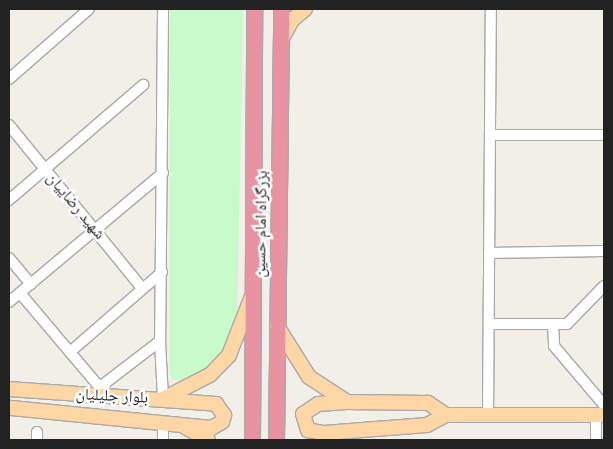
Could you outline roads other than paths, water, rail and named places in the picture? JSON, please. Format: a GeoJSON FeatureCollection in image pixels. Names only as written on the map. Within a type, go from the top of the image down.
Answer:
{"type":"FeatureCollection","features":[{"type":"Feature","properties":{"kind":"highway","name":"بزرگراه امام حسین"},"geometry":{"type":"LineString","coordinates":[[252,440],[254,9]]}},
{"type":"Feature","properties":{"kind":"highway","name":"بزرگراه امام حسین"},"geometry":{"type":"LineString","coordinates":[[276,440],[281,9]]}},
{"type":"Feature","properties":{"kind":"main road"},"geometry":{"type":"LineString","coordinates":[[281,40],[292,20],[305,9]]}},
{"type":"Feature","properties":{"kind":"main road"},"geometry":{"type":"LineString","coordinates":[[163,399],[210,375],[229,355],[254,291]]}},
{"type":"Feature","properties":{"kind":"main road"},"geometry":{"type":"LineString","coordinates":[[277,326],[309,377],[347,402]]}},
{"type":"Feature","properties":{"kind":"main road","name":"بلوار جلیلیان"},"geometry":{"type":"LineString","coordinates":[[9,389],[103,392],[216,404],[224,416],[217,427],[209,434],[163,422],[9,408]]}},
{"type":"Feature","properties":{"kind":"main road"},"geometry":{"type":"LineString","coordinates":[[446,415],[428,403],[347,402],[309,407],[303,414],[308,430],[316,432],[427,425],[446,415],[601,412]]}},
{"type":"Feature","properties":{"kind":"main road"},"geometry":{"type":"LineString","coordinates":[[348,440],[358,429]]}},
{"type":"Feature","properties":{"kind":"street"},"geometry":{"type":"LineString","coordinates":[[9,79],[88,9]]}},
{"type":"Feature","properties":{"kind":"street"},"geometry":{"type":"LineString","coordinates":[[163,9],[160,341],[163,399]]}},
{"type":"Feature","properties":{"kind":"street"},"geometry":{"type":"LineString","coordinates":[[488,415],[491,9]]}},
{"type":"Feature","properties":{"kind":"street"},"geometry":{"type":"LineString","coordinates":[[9,200],[143,85]]}},
{"type":"Feature","properties":{"kind":"street","name":"شهید رضاییان"},"geometry":{"type":"LineString","coordinates":[[9,125],[142,288]]}},
{"type":"Feature","properties":{"kind":"street"},"geometry":{"type":"LineString","coordinates":[[490,135],[604,135]]}},
{"type":"Feature","properties":{"kind":"street"},"geometry":{"type":"LineString","coordinates":[[9,302],[163,173]]}},
{"type":"Feature","properties":{"kind":"street"},"geometry":{"type":"LineString","coordinates":[[490,253],[604,251]]}},
{"type":"Feature","properties":{"kind":"street"},"geometry":{"type":"LineString","coordinates":[[9,258],[31,284]]}},
{"type":"Feature","properties":{"kind":"street"},"geometry":{"type":"LineString","coordinates":[[70,352],[162,272]]}},
{"type":"Feature","properties":{"kind":"street"},"geometry":{"type":"LineString","coordinates":[[489,324],[567,324],[604,286]]}},
{"type":"Feature","properties":{"kind":"street"},"geometry":{"type":"LineString","coordinates":[[20,293],[103,392],[160,341]]}},
{"type":"Feature","properties":{"kind":"street"},"geometry":{"type":"LineString","coordinates":[[553,324],[554,346],[601,412],[596,440]]}},
{"type":"Feature","properties":{"kind":"street"},"geometry":{"type":"LineString","coordinates":[[163,422],[163,440]]}}]}
